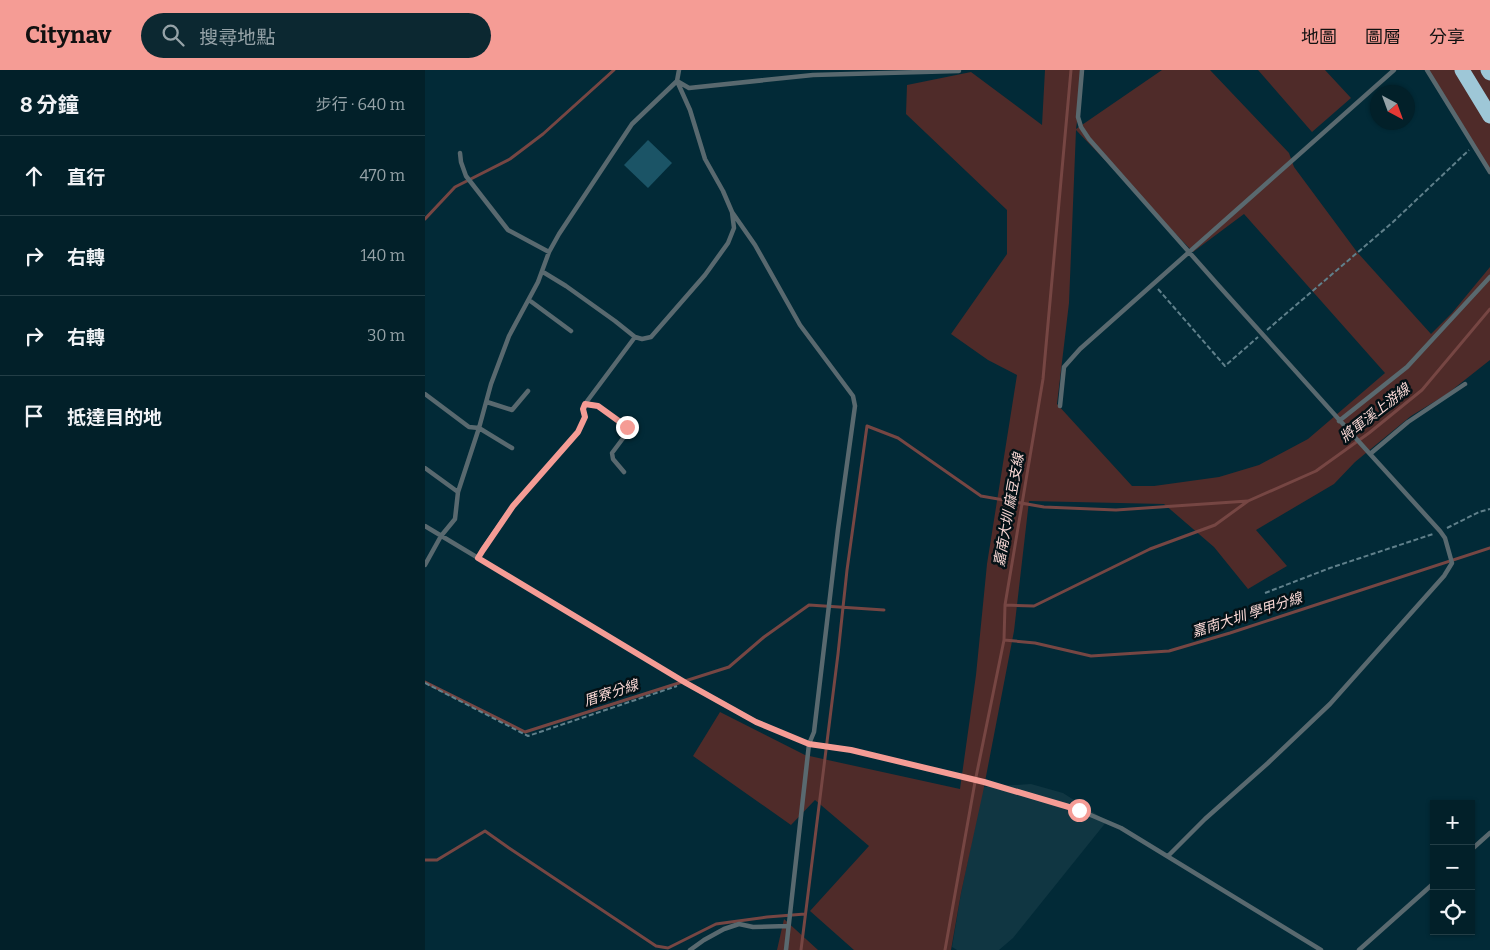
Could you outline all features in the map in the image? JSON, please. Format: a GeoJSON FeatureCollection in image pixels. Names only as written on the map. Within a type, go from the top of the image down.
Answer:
{"type":"FeatureCollection","features":[{"type":"Feature","properties":{"kind":"highway"},"geometry":{"type":"LineString","coordinates":[[1462,70],[1490,116]]}},
{"type":"Feature","properties":{"kind":"highway"},"geometry":{"type":"LineString","coordinates":[[1488,70],[1490,74]]}},
{"type":"Feature","properties":{"kind":"lane"},"geometry":{"type":"LineString","coordinates":[[679,70],[677,81],[690,110],[705,159],[723,191],[732,212],[755,245],[800,325],[853,396],[855,406],[838,529],[814,732],[809,744],[785,950]]}},
{"type":"Feature","properties":{"kind":"lane"},"geometry":{"type":"LineString","coordinates":[[1082,70],[1078,117],[1089,139],[1339,421],[1440,531],[1445,538],[1452,563],[1444,576],[1330,704],[1269,763],[1205,819],[1168,856]]}},
{"type":"Feature","properties":{"kind":"lane"},"geometry":{"type":"LineString","coordinates":[[1059,406],[1064,367],[1080,349],[1394,70]]}},
{"type":"Feature","properties":{"kind":"lane"},"geometry":{"type":"LineString","coordinates":[[1427,70],[1490,172]]}},
{"type":"Feature","properties":{"kind":"lane"},"geometry":{"type":"LineString","coordinates":[[677,81],[689,88],[813,75],[959,71]]}},
{"type":"Feature","properties":{"kind":"lane"},"geometry":{"type":"LineString","coordinates":[[425,565],[441,536],[455,519],[459,492],[491,384],[509,336],[543,272],[549,252],[632,124],[677,81]]}},
{"type":"Feature","properties":{"kind":"lane"},"geometry":{"type":"LineString","coordinates":[[460,153],[466,176],[508,230],[549,252]]}},
{"type":"Feature","properties":{"kind":"lane"},"geometry":{"type":"LineString","coordinates":[[543,272],[566,286],[635,337],[641,339],[651,336],[705,275],[729,243],[734,228],[732,212]]}},
{"type":"Feature","properties":{"kind":"lane"},"geometry":{"type":"LineString","coordinates":[[1339,421],[1407,367],[1490,277]]}},
{"type":"Feature","properties":{"kind":"lane"},"geometry":{"type":"LineString","coordinates":[[529,300],[571,331]]}},
{"type":"Feature","properties":{"kind":"lane"},"geometry":{"type":"LineString","coordinates":[[478,558],[513,506],[578,432],[585,417],[583,409],[585,404],[635,337]]}},
{"type":"Feature","properties":{"kind":"lane"},"geometry":{"type":"LineString","coordinates":[[1370,454],[1408,422],[1465,384]]}},
{"type":"Feature","properties":{"kind":"lane"},"geometry":{"type":"LineString","coordinates":[[487,402],[512,410],[528,391]]}},
{"type":"Feature","properties":{"kind":"lane"},"geometry":{"type":"LineString","coordinates":[[425,394],[469,427],[479,428],[512,448]]}},
{"type":"Feature","properties":{"kind":"lane"},"geometry":{"type":"LineString","coordinates":[[585,404],[598,406],[627,427],[627,433],[612,453],[613,459],[624,472]]}},
{"type":"Feature","properties":{"kind":"lane"},"geometry":{"type":"LineString","coordinates":[[425,468],[459,492]]}},
{"type":"Feature","properties":{"kind":"lane"},"geometry":{"type":"LineString","coordinates":[[425,526],[686,683],[756,722],[809,744],[851,750],[984,782],[1079,810],[1121,828],[1321,950]]}},
{"type":"Feature","properties":{"kind":"lane"},"geometry":{"type":"LineString","coordinates":[[1475,846],[1490,833]]}},
{"type":"Feature","properties":{"kind":"lane"},"geometry":{"type":"LineString","coordinates":[[1359,950],[1430,887]]}},
{"type":"Feature","properties":{"kind":"lane"},"geometry":{"type":"LineString","coordinates":[[690,950],[724,929],[739,924],[753,927],[788,926]]}},
{"type":"Feature","properties":{"kind":"path"},"geometry":{"type":"LineString","coordinates":[[1153,283],[1225,366],[1406,211],[1473,146]]}},
{"type":"Feature","properties":{"kind":"path"},"geometry":{"type":"LineString","coordinates":[[1265,592],[1440,531],[1490,508]]}},
{"type":"Feature","properties":{"kind":"path"},"geometry":{"type":"LineString","coordinates":[[425,682],[528,736],[686,683]]}},
{"type":"Feature","properties":{"kind":"shaded area"},"geometry":{"type":"Polygon","coordinates":[[[1045,70],[1084,70],[1076,129],[1162,70],[1210,70],[1289,153],[1294,167],[1357,252],[1431,334],[1452,313],[1490,267],[1490,360],[1447,394],[1411,416],[1355,462],[1334,484],[1256,530],[1287,566],[1248,589],[1214,547],[1164,504],[1029,501],[1014,631],[951,950],[854,950],[810,911],[869,846],[815,800],[791,825],[693,756],[720,712],[805,755],[960,789],[976,675],[987,564],[1017,375],[988,360],[951,334],[1007,254],[1007,210],[906,114],[907,85],[971,72],[1042,125],[1045,70]],[[1076,130],[1069,303],[1057,404],[1132,486],[1154,486],[1219,477],[1259,465],[1308,439],[1385,373],[1244,214],[1193,252],[1076,130]]]}},
{"type":"Feature","properties":{"kind":"shaded area"},"geometry":{"type":"Polygon","coordinates":[[[1258,70],[1325,70],[1351,98],[1312,132],[1258,70]]]}},
{"type":"Feature","properties":{"kind":"shaded area"},"geometry":{"type":"Polygon","coordinates":[[[1427,70],[1490,70],[1490,175],[1427,70]]]}},
{"type":"Feature","properties":{"kind":"shaded area"},"geometry":{"type":"Polygon","coordinates":[[[1031,784],[1063,793],[1107,821],[1013,938],[999,950],[957,950],[952,947],[983,787],[1031,784]]]}},
{"type":"Feature","properties":{"kind":"shaded area"},"geometry":{"type":"Polygon","coordinates":[[[784,919],[818,950],[777,950],[784,919]]]}},
{"type":"Feature","properties":{"kind":"building"},"geometry":{"type":"Polygon","coordinates":[[[648,140],[672,163],[648,188],[624,165],[648,140]]]}},
{"type":"Feature","properties":{"kind":"waterway"},"geometry":{"type":"LineString","coordinates":[[425,219],[455,187],[510,159],[543,134],[614,70]]}},
{"type":"Feature","properties":{"kind":"waterway","name":"嘉南大圳 麻豆支線"},"geometry":{"type":"LineString","coordinates":[[945,950],[975,782],[1004,640],[1005,605],[1043,379],[1071,70]]}},
{"type":"Feature","properties":{"kind":"waterway","name":"將軍溪上游線"},"geometry":{"type":"LineString","coordinates":[[1005,605],[1034,606],[1150,549],[1215,525],[1248,501],[1316,471],[1369,433],[1422,390],[1490,309]]}},
{"type":"Feature","properties":{"kind":"waterway"},"geometry":{"type":"LineString","coordinates":[[801,950],[847,570],[867,426],[898,438],[981,496],[1044,507],[1116,510],[1248,501]]}},
{"type":"Feature","properties":{"kind":"waterway","name":"嘉南大圳 學甲分線"},"geometry":{"type":"LineString","coordinates":[[1004,640],[1035,643],[1091,656],[1169,651],[1490,548]]}},
{"type":"Feature","properties":{"kind":"waterway","name":"厝寮分線"},"geometry":{"type":"LineString","coordinates":[[425,682],[525,732],[729,667],[764,637],[809,605],[884,610]]}},
{"type":"Feature","properties":{"kind":"waterway"},"geometry":{"type":"LineString","coordinates":[[425,860],[437,860],[485,831],[656,946],[668,948],[716,924],[805,914]]}},
{"type":"Feature","properties":{"kind":"route"},"geometry":{"type":"LineString","coordinates":[[627,427],[598,406],[585,404],[583,409],[585,417],[578,432],[513,506],[478,558],[686,683],[756,722],[809,744],[851,750],[984,782],[1079,810]]}}]}
